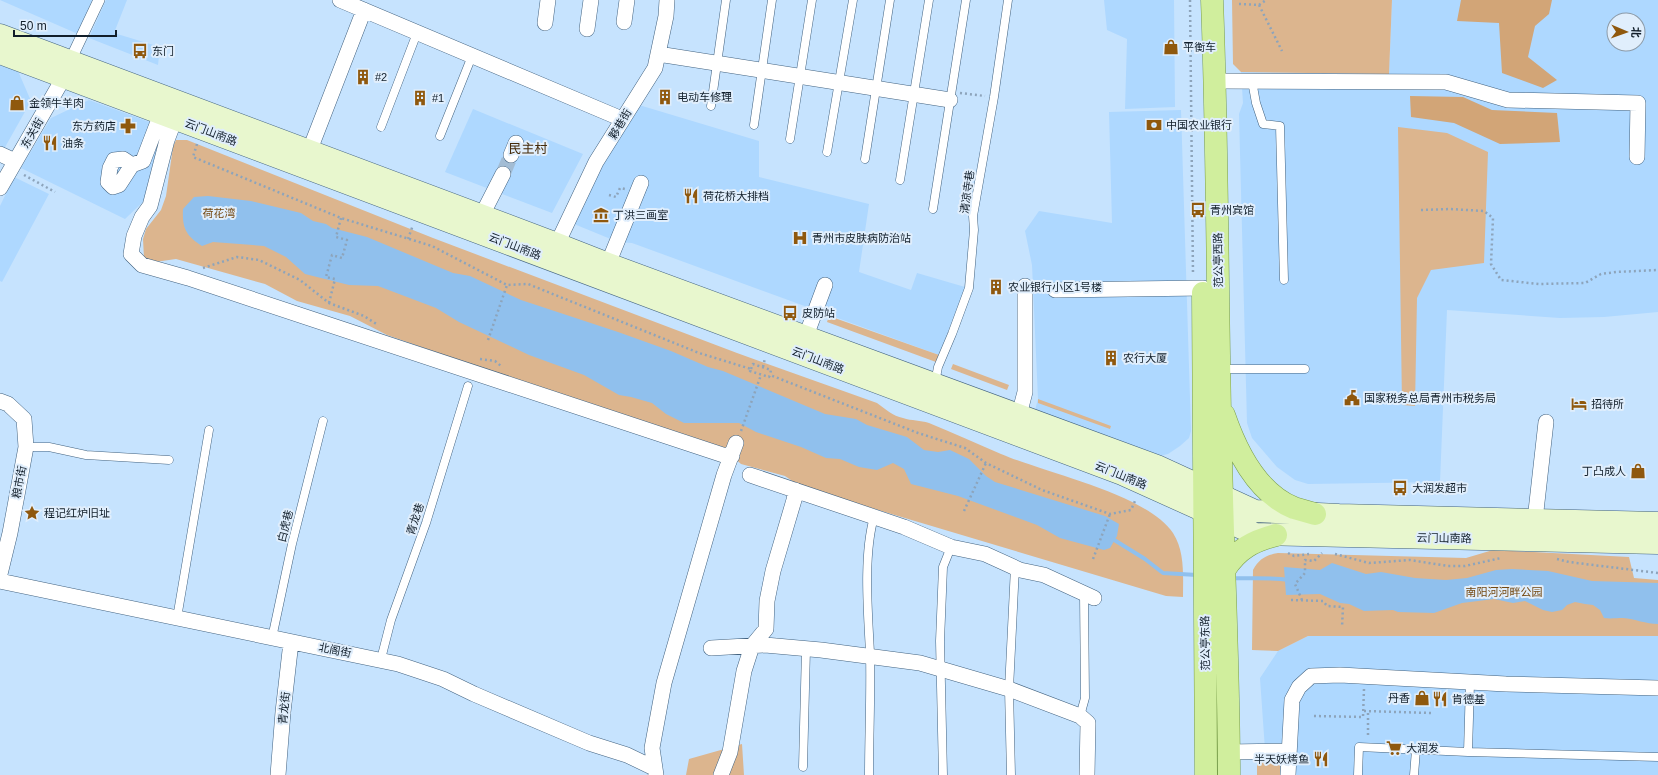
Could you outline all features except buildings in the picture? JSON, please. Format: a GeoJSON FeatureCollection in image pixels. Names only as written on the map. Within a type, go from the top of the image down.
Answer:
{"type":"FeatureCollection","features":[{"type":"Feature","properties":{"kind":"main road","name":"范公亭西路"},"geometry":{"type":"LineString","coordinates":[[1202,0],[1198,288],[1213,492],[1223,519]]}},
{"type":"Feature","properties":{"kind":"main road","name":"范公亭西路"},"geometry":{"type":"LineString","coordinates":[[1204,510],[1213,492],[1220,403],[1215,80],[1212,0]]}},
{"type":"Feature","properties":{"kind":"main road","name":"云门山南路"},"geometry":{"type":"LineString","coordinates":[[0,35],[67,69],[168,116],[802,344],[935,384],[1156,466],[1255,511],[1315,514],[1658,523]]}},
{"type":"Feature","properties":{"kind":"main road","name":"云门山南路"},"geometry":{"type":"LineString","coordinates":[[0,53],[67,69],[309,152],[482,215],[608,264],[1122,474],[1255,534],[1281,543],[1658,543]]}},
{"type":"Feature","properties":{"kind":"main road"},"geometry":{"type":"LineString","coordinates":[[1220,403],[1240,453],[1259,481],[1272,494],[1287,504],[1315,514]]}},
{"type":"Feature","properties":{"kind":"main road","name":"范公亭东路"},"geometry":{"type":"LineString","coordinates":[[1204,510],[1207,744],[1206,775]]}},
{"type":"Feature","properties":{"kind":"main road","name":"范公亭东路"},"geometry":{"type":"LineString","coordinates":[[1223,519],[1230,775]]}},
{"type":"Feature","properties":{"kind":"main road"},"geometry":{"type":"LineString","coordinates":[[1225,569],[1234,556],[1256,540],[1281,543]]}},
{"type":"Feature","properties":{"kind":"street"},"geometry":{"type":"LineString","coordinates":[[67,69],[99,0]]}},
{"type":"Feature","properties":{"kind":"street"},"geometry":{"type":"LineString","coordinates":[[545,23],[548,0]]}},
{"type":"Feature","properties":{"kind":"street"},"geometry":{"type":"LineString","coordinates":[[587,29],[591,0]]}},
{"type":"Feature","properties":{"kind":"street"},"geometry":{"type":"LineString","coordinates":[[624,22],[627,0]]}},
{"type":"Feature","properties":{"kind":"street","name":"夥巷街"},"geometry":{"type":"LineString","coordinates":[[557,244],[596,162],[655,68],[667,0]]}},
{"type":"Feature","properties":{"kind":"street"},"geometry":{"type":"LineString","coordinates":[[309,152],[352,4],[417,33],[622,119]]}},
{"type":"Feature","properties":{"kind":"street"},"geometry":{"type":"LineString","coordinates":[[658,54],[950,100]]}},
{"type":"Feature","properties":{"kind":"street","name":"东关街"},"geometry":{"type":"LineString","coordinates":[[0,188],[67,69]]}},
{"type":"Feature","properties":{"kind":"street"},"geometry":{"type":"LineString","coordinates":[[1215,80],[1446,82],[1508,100],[1638,103],[1637,157]]}},
{"type":"Feature","properties":{"kind":"street"},"geometry":{"type":"LineString","coordinates":[[132,165],[143,161],[168,116]]}},
{"type":"Feature","properties":{"kind":"street"},"geometry":{"type":"LineString","coordinates":[[168,116],[167,140],[150,206],[142,217],[134,236],[131,254],[142,265],[188,278],[716,453],[734,449]]}},
{"type":"Feature","properties":{"kind":"street"},"geometry":{"type":"LineString","coordinates":[[0,154],[13,164]]}},
{"type":"Feature","properties":{"kind":"street"},"geometry":{"type":"LineString","coordinates":[[482,215],[503,174]]}},
{"type":"Feature","properties":{"kind":"street"},"geometry":{"type":"LineString","coordinates":[[608,264],[641,183]]}},
{"type":"Feature","properties":{"kind":"street"},"geometry":{"type":"LineString","coordinates":[[802,344],[825,285]]}},
{"type":"Feature","properties":{"kind":"street"},"geometry":{"type":"LineString","coordinates":[[1018,415],[1024,392],[1025,286]]}},
{"type":"Feature","properties":{"kind":"street"},"geometry":{"type":"LineString","coordinates":[[1055,290],[1198,288]]}},
{"type":"Feature","properties":{"kind":"street","name":"粮市街"},"geometry":{"type":"LineString","coordinates":[[0,401],[8,404],[24,419],[26,447],[10,533],[0,574]]}},
{"type":"Feature","properties":{"kind":"street"},"geometry":{"type":"LineString","coordinates":[[1536,520],[1546,422]]}},
{"type":"Feature","properties":{"kind":"street"},"geometry":{"type":"LineString","coordinates":[[655,772],[652,748],[664,683],[724,475],[734,449]]}},
{"type":"Feature","properties":{"kind":"street"},"geometry":{"type":"LineString","coordinates":[[750,475],[904,527],[951,547],[985,554],[1015,567],[1044,575],[1089,596]]}},
{"type":"Feature","properties":{"kind":"street"},"geometry":{"type":"LineString","coordinates":[[721,775],[730,752],[744,671],[752,646],[766,630],[767,601],[773,571],[794,500],[795,490]]}},
{"type":"Feature","properties":{"kind":"street","name":"北阁街"},"geometry":{"type":"LineString","coordinates":[[0,580],[272,638],[381,659],[443,679],[474,694],[589,743],[627,755],[655,772]]}},
{"type":"Feature","properties":{"kind":"street","name":"青龙街"},"geometry":{"type":"LineString","coordinates":[[278,775],[283,712],[292,642]]}},
{"type":"Feature","properties":{"kind":"street"},"geometry":{"type":"LineString","coordinates":[[711,648],[752,646],[806,648],[870,655],[942,668],[1009,689],[1080,716],[1088,723],[1087,775]]}},
{"type":"Feature","properties":{"kind":"street"},"geometry":{"type":"LineString","coordinates":[[1288,775],[1288,751],[1292,700],[1299,688],[1311,676],[1340,675],[1470,682],[1658,688]]}},
{"type":"Feature","properties":{"kind":"street"},"geometry":{"type":"LineString","coordinates":[[1229,748],[1288,751]]}},
{"type":"Feature","properties":{"kind":"lane"},"geometry":{"type":"LineString","coordinates":[[711,106],[726,0]]}},
{"type":"Feature","properties":{"kind":"lane"},"geometry":{"type":"LineString","coordinates":[[754,125],[772,0]]}},
{"type":"Feature","properties":{"kind":"lane"},"geometry":{"type":"LineString","coordinates":[[790,139],[812,0]]}},
{"type":"Feature","properties":{"kind":"lane"},"geometry":{"type":"LineString","coordinates":[[827,152],[852,0]]}},
{"type":"Feature","properties":{"kind":"lane"},"geometry":{"type":"LineString","coordinates":[[865,159],[890,0]]}},
{"type":"Feature","properties":{"kind":"lane"},"geometry":{"type":"LineString","coordinates":[[900,180],[929,0]]}},
{"type":"Feature","properties":{"kind":"lane"},"geometry":{"type":"LineString","coordinates":[[933,209],[966,0]]}},
{"type":"Feature","properties":{"kind":"lane","name":"清凉寺巷"},"geometry":{"type":"LineString","coordinates":[[935,384],[938,367],[969,288],[974,230],[973,216],[994,97],[1008,0]]}},
{"type":"Feature","properties":{"kind":"lane"},"geometry":{"type":"LineString","coordinates":[[381,127],[417,33]]}},
{"type":"Feature","properties":{"kind":"lane"},"geometry":{"type":"LineString","coordinates":[[440,136],[472,56]]}},
{"type":"Feature","properties":{"kind":"lane"},"geometry":{"type":"LineString","coordinates":[[1252,81],[1256,103],[1263,124],[1280,126],[1284,280]]}},
{"type":"Feature","properties":{"kind":"lane"},"geometry":{"type":"LineString","coordinates":[[1219,369],[1305,369]]}},
{"type":"Feature","properties":{"kind":"lane","name":"青龙巷"},"geometry":{"type":"LineString","coordinates":[[381,659],[391,620],[426,523],[468,386]]}},
{"type":"Feature","properties":{"kind":"lane","name":"白虎巷"},"geometry":{"type":"LineString","coordinates":[[272,638],[292,544],[323,421]]}},
{"type":"Feature","properties":{"kind":"lane"},"geometry":{"type":"LineString","coordinates":[[177,618],[209,430]]}},
{"type":"Feature","properties":{"kind":"lane"},"geometry":{"type":"LineString","coordinates":[[26,447],[49,448],[86,455],[169,460]]}},
{"type":"Feature","properties":{"kind":"lane"},"geometry":{"type":"LineString","coordinates":[[869,775],[869,532],[874,517]]}},
{"type":"Feature","properties":{"kind":"lane"},"geometry":{"type":"LineString","coordinates":[[943,775],[942,668],[940,641],[943,567],[951,547]]}},
{"type":"Feature","properties":{"kind":"lane"},"geometry":{"type":"LineString","coordinates":[[1011,775],[1009,689],[1015,567]]}},
{"type":"Feature","properties":{"kind":"lane"},"geometry":{"type":"LineString","coordinates":[[1080,716],[1085,698],[1089,596]]}},
{"type":"Feature","properties":{"kind":"lane"},"geometry":{"type":"LineString","coordinates":[[802,767],[806,648]]}},
{"type":"Feature","properties":{"kind":"lane"},"geometry":{"type":"LineString","coordinates":[[1468,752],[1470,682]]}},
{"type":"Feature","properties":{"kind":"lane"},"geometry":{"type":"LineString","coordinates":[[1358,775],[1360,747],[1468,752],[1658,757]]}},
{"type":"Feature","properties":{"kind":"lane"},"geometry":{"type":"LineString","coordinates":[[1414,775],[1416,750]]}},
{"type":"Feature","properties":{"kind":"path"},"geometry":{"type":"LineString","coordinates":[[1190,0],[1198,288]]}},
{"type":"Feature","properties":{"kind":"path"},"geometry":{"type":"LineString","coordinates":[[1240,4],[1259,4],[1266,0]]}},
{"type":"Feature","properties":{"kind":"path"},"geometry":{"type":"LineString","coordinates":[[1259,4],[1282,51]]}},
{"type":"Feature","properties":{"kind":"path"},"geometry":{"type":"LineString","coordinates":[[950,100],[961,92],[994,97]]}},
{"type":"Feature","properties":{"kind":"path"},"geometry":{"type":"LineString","coordinates":[[200,138],[193,157],[341,218],[432,246],[507,285],[528,284],[699,353],[751,369],[750,371],[761,375],[769,377],[770,375],[918,433],[966,448],[986,463],[1042,490],[1110,514],[1131,510],[1135,501]]}},
{"type":"Feature","properties":{"kind":"path"},"geometry":{"type":"LineString","coordinates":[[13,164],[37,183],[55,192]]}},
{"type":"Feature","properties":{"kind":"path"},"geometry":{"type":"LineString","coordinates":[[1421,210],[1450,209],[1484,211],[1493,218],[1491,264],[1501,280],[1538,284],[1585,283],[1601,274],[1658,270]]}},
{"type":"Feature","properties":{"kind":"path"},"geometry":{"type":"LineString","coordinates":[[329,303],[335,279],[326,276],[332,255],[342,258],[347,240],[336,237],[341,218]]}},
{"type":"Feature","properties":{"kind":"path"},"geometry":{"type":"LineString","coordinates":[[408,239],[414,223]]}},
{"type":"Feature","properties":{"kind":"path"},"geometry":{"type":"LineString","coordinates":[[188,278],[209,265],[237,257],[259,260],[300,280],[329,303],[364,316],[380,327]]}},
{"type":"Feature","properties":{"kind":"path"},"geometry":{"type":"LineString","coordinates":[[488,340],[507,285]]}},
{"type":"Feature","properties":{"kind":"path"},"geometry":{"type":"LineString","coordinates":[[763,367],[766,356]]}},
{"type":"Feature","properties":{"kind":"path"},"geometry":{"type":"LineString","coordinates":[[473,360],[484,359],[495,361],[505,370]]}},
{"type":"Feature","properties":{"kind":"path"},"geometry":{"type":"LineString","coordinates":[[751,369],[753,364],[763,367],[771,370],[770,375]]}},
{"type":"Feature","properties":{"kind":"path"},"geometry":{"type":"LineString","coordinates":[[734,449],[761,375]]}},
{"type":"Feature","properties":{"kind":"path"},"geometry":{"type":"LineString","coordinates":[[964,511],[986,463]]}},
{"type":"Feature","properties":{"kind":"path"},"geometry":{"type":"LineString","coordinates":[[1093,560],[1110,514]]}},
{"type":"Feature","properties":{"kind":"path"},"geometry":{"type":"LineString","coordinates":[[1281,543],[1299,556],[1322,553],[1336,554],[1369,563],[1410,560],[1448,566],[1466,566],[1505,558]]}},
{"type":"Feature","properties":{"kind":"path"},"geometry":{"type":"LineString","coordinates":[[1302,600],[1295,584],[1305,574],[1305,560],[1314,561],[1322,553]]}},
{"type":"Feature","properties":{"kind":"path"},"geometry":{"type":"LineString","coordinates":[[1553,557],[1569,562],[1658,573]]}},
{"type":"Feature","properties":{"kind":"path"},"geometry":{"type":"LineString","coordinates":[[1291,600],[1323,601],[1327,606],[1343,607],[1342,627]]}},
{"type":"Feature","properties":{"kind":"path"},"geometry":{"type":"LineString","coordinates":[[1314,716],[1363,717],[1364,688]]}},
{"type":"Feature","properties":{"kind":"path"},"geometry":{"type":"LineString","coordinates":[[1363,711],[1431,712]]}},
{"type":"Feature","properties":{"kind":"path"},"geometry":{"type":"LineString","coordinates":[[1368,711],[1368,735]]}},
{"type":"Feature","properties":{"kind":"shaded area"},"geometry":{"type":"Polygon","coordinates":[[[0,0],[92,0],[78,34],[0,0]]]}},
{"type":"Feature","properties":{"kind":"shaded area"},"geometry":{"type":"Polygon","coordinates":[[[106,0],[127,0],[114,33],[160,47],[158,65],[89,38],[106,0]]]}},
{"type":"Feature","properties":{"kind":"shaded area"},"geometry":{"type":"Polygon","coordinates":[[[1104,0],[1174,0],[1175,107],[1125,109],[1127,39],[1107,30],[1104,0]]]}},
{"type":"Feature","properties":{"kind":"shaded area"},"geometry":{"type":"Polygon","coordinates":[[[1392,0],[1658,0],[1658,312],[1604,317],[1560,318],[1447,310],[1440,482],[1308,484],[1295,480],[1277,467],[1252,438],[1247,423],[1239,114],[1243,103],[1241,72],[1389,74],[1392,0]]]}},
{"type":"Feature","properties":{"kind":"shaded area"},"geometry":{"type":"Polygon","coordinates":[[[1461,0],[1552,0],[1549,14],[1535,26],[1528,57],[1557,80],[1543,88],[1502,73],[1499,23],[1457,21],[1461,0]]]}},
{"type":"Feature","properties":{"kind":"shaded area"},"geometry":{"type":"Polygon","coordinates":[[[0,65],[18,71],[31,101],[4,149],[0,148],[0,65]]]}},
{"type":"Feature","properties":{"kind":"shaded area"},"geometry":{"type":"Polygon","coordinates":[[[1410,96],[1463,97],[1492,110],[1557,113],[1560,142],[1500,144],[1454,123],[1411,117],[1410,96]]]}},
{"type":"Feature","properties":{"kind":"shaded area"},"geometry":{"type":"Polygon","coordinates":[[[89,100],[152,123],[166,131],[146,199],[125,219],[21,168],[51,118],[89,100]]]}},
{"type":"Feature","properties":{"kind":"shaded area"},"geometry":{"type":"Polygon","coordinates":[[[639,105],[759,141],[759,177],[869,204],[859,272],[911,290],[917,273],[965,287],[939,355],[632,243],[618,242],[574,224],[590,182],[639,105]]]}},
{"type":"Feature","properties":{"kind":"shaded area"},"geometry":{"type":"Polygon","coordinates":[[[473,109],[583,154],[552,213],[445,172],[473,109]]]}},
{"type":"Feature","properties":{"kind":"shaded area"},"geometry":{"type":"Polygon","coordinates":[[[1181,110],[1191,431],[1189,438],[1180,446],[1168,454],[1155,457],[1035,410],[1038,399],[1032,265],[1025,231],[1039,211],[1112,223],[1109,112],[1181,110]]]}},
{"type":"Feature","properties":{"kind":"shaded area"},"geometry":{"type":"Polygon","coordinates":[[[14,177],[49,194],[2,282],[0,281],[0,206],[14,177]]]}},
{"type":"Feature","properties":{"kind":"shaded area"},"geometry":{"type":"Polygon","coordinates":[[[208,196],[251,201],[301,213],[313,221],[326,224],[332,228],[367,237],[453,273],[470,276],[521,300],[671,351],[825,414],[856,419],[867,425],[907,437],[924,450],[938,452],[950,450],[969,459],[986,476],[995,482],[1105,516],[1119,524],[1117,536],[1110,548],[1104,550],[1060,538],[1037,525],[958,496],[911,484],[904,469],[893,463],[877,470],[859,467],[840,459],[826,458],[801,447],[756,432],[739,423],[684,423],[666,414],[652,403],[619,395],[584,375],[529,355],[459,322],[436,308],[378,286],[349,285],[305,274],[286,257],[264,246],[213,242],[202,246],[192,239],[186,231],[183,221],[183,209],[194,197],[208,196]]]}},
{"type":"Feature","properties":{"kind":"shaded area"},"geometry":{"type":"Polygon","coordinates":[[[1332,563],[1366,574],[1381,572],[1415,578],[1446,580],[1467,578],[1496,570],[1512,569],[1548,571],[1592,581],[1658,583],[1658,624],[1623,618],[1604,618],[1600,610],[1593,605],[1575,602],[1567,605],[1562,610],[1552,612],[1543,610],[1525,601],[1513,603],[1494,599],[1462,603],[1434,613],[1398,612],[1393,610],[1364,611],[1320,594],[1286,595],[1284,567],[1320,570],[1332,563]]]}},
{"type":"Feature","properties":{"kind":"shaded area"},"geometry":{"type":"Polygon","coordinates":[[[1308,636],[1658,636],[1658,775],[1264,775],[1265,750],[1260,678],[1278,651],[1308,636]]]}},
{"type":"Feature","properties":{"kind":"green space"},"geometry":{"type":"Polygon","coordinates":[[[1232,0],[1392,0],[1389,74],[1241,72],[1233,64],[1232,0]]]}},
{"type":"Feature","properties":{"kind":"green space"},"geometry":{"type":"Polygon","coordinates":[[[1398,127],[1447,133],[1488,152],[1484,263],[1431,270],[1417,298],[1415,406],[1402,405],[1398,127]]]}},
{"type":"Feature","properties":{"kind":"green space","name":"荷花湾"},"geometry":{"type":"Polygon","coordinates":[[[176,140],[187,140],[433,238],[737,353],[877,403],[896,416],[929,423],[1001,454],[1119,496],[1160,519],[1173,533],[1180,548],[1183,572],[1183,597],[1166,596],[801,487],[785,476],[741,464],[732,456],[387,335],[350,316],[297,301],[265,284],[176,259],[155,262],[144,258],[143,239],[146,229],[161,210],[166,196],[173,147],[176,140]]]}},
{"type":"Feature","properties":{"kind":"green space"},"geometry":{"type":"Polygon","coordinates":[[[829,316],[939,355],[936,362],[827,322],[829,316]]]}},
{"type":"Feature","properties":{"kind":"green space"},"geometry":{"type":"Polygon","coordinates":[[[953,364],[1009,385],[1007,390],[951,369],[953,364]]]}},
{"type":"Feature","properties":{"kind":"green space"},"geometry":{"type":"Polygon","coordinates":[[[1038,399],[1111,426],[1110,429],[1038,403],[1038,399]]]}},
{"type":"Feature","properties":{"kind":"green space","name":"南阳河河畔公园"},"geometry":{"type":"Polygon","coordinates":[[[1493,550],[1629,557],[1634,578],[1658,580],[1658,636],[1308,636],[1278,651],[1252,650],[1253,570],[1260,560],[1266,556],[1278,553],[1466,558],[1493,550]]]}},
{"type":"Feature","properties":{"kind":"green space"},"geometry":{"type":"Polygon","coordinates":[[[742,744],[744,775],[686,775],[689,759],[742,744]]]}},
{"type":"Feature","properties":{"kind":"green space"},"geometry":{"type":"Polygon","coordinates":[[[1257,752],[1281,754],[1280,775],[1257,775],[1257,752]]]}},
{"type":"Feature","properties":{"kind":"waterway"},"geometry":{"type":"LineString","coordinates":[[1111,538],[1145,559],[1163,573],[1197,575]]}},
{"type":"Feature","properties":{"kind":"waterway"},"geometry":{"type":"LineString","coordinates":[[1230,578],[1267,578],[1289,580]]}},
{"type":"Feature","properties":{"kind":"tunnel"},"geometry":{"type":"LineString","coordinates":[[503,174],[511,155]]}},
{"type":"Feature","properties":{"kind":"place","name":"平衡车"},"geometry":{"type":"Point","coordinates":[1171,47]}},
{"type":"Feature","properties":{"kind":"place","name":"东门"},"geometry":{"type":"Point","coordinates":[140,51]}},
{"type":"Feature","properties":{"kind":"place","name":"#2"},"geometry":{"type":"Point","coordinates":[363,77]}},
{"type":"Feature","properties":{"kind":"place","name":"电动车修理"},"geometry":{"type":"Point","coordinates":[665,97]}},
{"type":"Feature","properties":{"kind":"place","name":"#1"},"geometry":{"type":"Point","coordinates":[420,98]}},
{"type":"Feature","properties":{"kind":"place","name":"金领牛羊肉"},"geometry":{"type":"Point","coordinates":[17,103]}},
{"type":"Feature","properties":{"kind":"place","name":"中国农业银行"},"geometry":{"type":"Point","coordinates":[1154,125]}},
{"type":"Feature","properties":{"kind":"place","name":"东方药店"},"geometry":{"type":"Point","coordinates":[128,126]}},
{"type":"Feature","properties":{"kind":"place","name":"油条"},"geometry":{"type":"Point","coordinates":[50,143]}},
{"type":"Feature","properties":{"kind":"place","name":"荷花桥大排档"},"geometry":{"type":"Point","coordinates":[691,196]}},
{"type":"Feature","properties":{"kind":"place","name":"青州宾馆"},"geometry":{"type":"Point","coordinates":[1198,210]}},
{"type":"Feature","properties":{"kind":"place","name":"丁洪三画室"},"geometry":{"type":"Point","coordinates":[601,215]}},
{"type":"Feature","properties":{"kind":"place","name":"青州市皮肤病防治站"},"geometry":{"type":"Point","coordinates":[800,238]}},
{"type":"Feature","properties":{"kind":"place","name":"农业银行小区1号楼"},"geometry":{"type":"Point","coordinates":[996,287]}},
{"type":"Feature","properties":{"kind":"place","name":"皮防站"},"geometry":{"type":"Point","coordinates":[790,313]}},
{"type":"Feature","properties":{"kind":"place","name":"农行大厦"},"geometry":{"type":"Point","coordinates":[1111,358]}},
{"type":"Feature","properties":{"kind":"place","name":"国家税务总局青州市税务局"},"geometry":{"type":"Point","coordinates":[1352,398]}},
{"type":"Feature","properties":{"kind":"place","name":"招待所"},"geometry":{"type":"Point","coordinates":[1579,404]}},
{"type":"Feature","properties":{"kind":"place","name":"丁凸成人"},"geometry":{"type":"Point","coordinates":[1638,471]}},
{"type":"Feature","properties":{"kind":"place","name":"大润发超市"},"geometry":{"type":"Point","coordinates":[1400,488]}},
{"type":"Feature","properties":{"kind":"place","name":"程记红炉旧址"},"geometry":{"type":"Point","coordinates":[32,513]}},
{"type":"Feature","properties":{"kind":"place","name":"丹香"},"geometry":{"type":"Point","coordinates":[1422,698]}},
{"type":"Feature","properties":{"kind":"place","name":"肯德基"},"geometry":{"type":"Point","coordinates":[1440,699]}},
{"type":"Feature","properties":{"kind":"place","name":"大润发"},"geometry":{"type":"Point","coordinates":[1394,748]}},
{"type":"Feature","properties":{"kind":"place","name":"半天妖烤鱼"},"geometry":{"type":"Point","coordinates":[1321,759]}},
{"type":"Feature","properties":{"kind":"district","name":"民主村"},"geometry":{"type":"Point","coordinates":[528,148]}}]}
